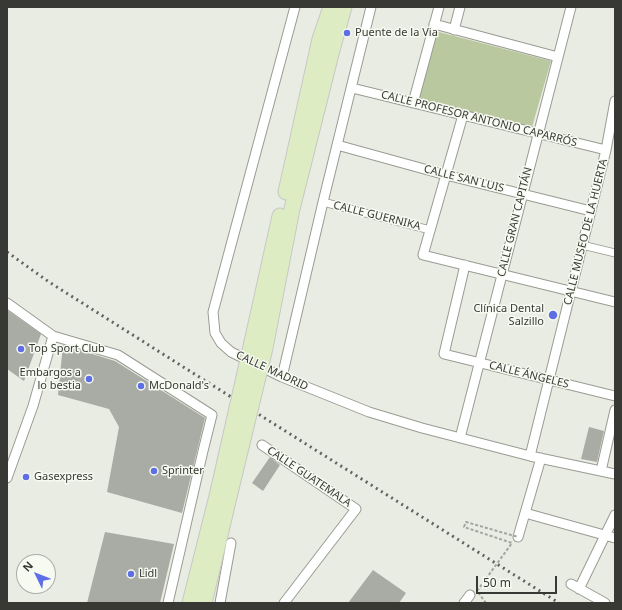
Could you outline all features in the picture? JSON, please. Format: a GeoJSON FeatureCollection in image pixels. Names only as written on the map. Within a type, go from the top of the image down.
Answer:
{"type":"FeatureCollection","features":[{"type":"Feature","properties":{"kind":"main road"},"geometry":{"type":"LineString","coordinates":[[258,345],[320,39],[331,7]]}},
{"type":"Feature","properties":{"kind":"main road"},"geometry":{"type":"LineString","coordinates":[[204,603],[223,494],[258,345],[344,7]]}},
{"type":"Feature","properties":{"kind":"main road"},"geometry":{"type":"LineString","coordinates":[[190,603],[223,494]]}},
{"type":"Feature","properties":{"kind":"street","name":"CALLE MADRID"},"geometry":{"type":"LineString","coordinates":[[295,7],[213,312],[215,333],[221,343],[231,352],[282,377],[369,412],[530,456],[615,474]]}},
{"type":"Feature","properties":{"kind":"street"},"geometry":{"type":"LineString","coordinates":[[282,377],[371,7]]}},
{"type":"Feature","properties":{"kind":"street"},"geometry":{"type":"LineString","coordinates":[[413,103],[439,7]]}},
{"type":"Feature","properties":{"kind":"street"},"geometry":{"type":"LineString","coordinates":[[454,30],[460,7]]}},
{"type":"Feature","properties":{"kind":"street","name":"CALLE GRAN CAPITÁN"},"geometry":{"type":"LineString","coordinates":[[460,438],[571,7]]}},
{"type":"Feature","properties":{"kind":"street"},"geometry":{"type":"LineString","coordinates":[[434,24],[558,57]]}},
{"type":"Feature","properties":{"kind":"street","name":"CALLE PROFESOR ANTONIO CAPARRÓS"},"geometry":{"type":"LineString","coordinates":[[352,88],[606,150]]}},
{"type":"Feature","properties":{"kind":"street","name":"CALLE MUSEO DE LA HUERTA"},"geometry":{"type":"LineString","coordinates":[[530,456],[613,123],[615,101]]}},
{"type":"Feature","properties":{"kind":"street"},"geometry":{"type":"LineString","coordinates":[[463,115],[423,255],[615,302]]}},
{"type":"Feature","properties":{"kind":"street","name":"CALLE SAN LUIS"},"geometry":{"type":"LineString","coordinates":[[338,145],[446,175],[591,211]]}},
{"type":"Feature","properties":{"kind":"street","name":"CALLE GUERNIKA"},"geometry":{"type":"LineString","coordinates":[[323,202],[430,230]]}},
{"type":"Feature","properties":{"kind":"street"},"geometry":{"type":"LineString","coordinates":[[582,245],[615,253]]}},
{"type":"Feature","properties":{"kind":"street","name":"CALLE ÁNGELES"},"geometry":{"type":"LineString","coordinates":[[465,265],[444,354],[615,396]]}},
{"type":"Feature","properties":{"kind":"street"},"geometry":{"type":"LineString","coordinates":[[7,303],[53,336],[118,355],[212,415],[168,603]]}},
{"type":"Feature","properties":{"kind":"street"},"geometry":{"type":"LineString","coordinates":[[7,478],[33,406],[53,336]]}},
{"type":"Feature","properties":{"kind":"street"},"geometry":{"type":"LineString","coordinates":[[601,471],[615,410]]}},
{"type":"Feature","properties":{"kind":"street","name":"CALLE GUATEMALA"},"geometry":{"type":"LineString","coordinates":[[262,446],[356,509],[284,603]]}},
{"type":"Feature","properties":{"kind":"street"},"geometry":{"type":"LineString","coordinates":[[518,537],[541,458]]}},
{"type":"Feature","properties":{"kind":"street"},"geometry":{"type":"LineString","coordinates":[[525,513],[615,538]]}},
{"type":"Feature","properties":{"kind":"street"},"geometry":{"type":"LineString","coordinates":[[605,603],[575,587],[615,515]]}},
{"type":"Feature","properties":{"kind":"street"},"geometry":{"type":"LineString","coordinates":[[220,603],[231,543]]}},
{"type":"Feature","properties":{"kind":"path"},"geometry":{"type":"LineString","coordinates":[[486,603],[477,591],[512,543],[464,527],[466,522],[518,537]]}},
{"type":"Feature","properties":{"kind":"green space"},"geometry":{"type":"Polygon","coordinates":[[[435,31],[551,61],[532,127],[417,99],[435,31]]]}},
{"type":"Feature","properties":{"kind":"building","name":"Top Sport Club"},"geometry":{"type":"Polygon","coordinates":[[[7,310],[41,334],[24,381],[7,369],[7,310]]]}},
{"type":"Feature","properties":{"kind":"building"},"geometry":{"type":"Polygon","coordinates":[[[63,345],[115,361],[205,418],[182,513],[107,492],[119,427],[109,409],[58,395],[63,345]]]}},
{"type":"Feature","properties":{"kind":"building"},"geometry":{"type":"Polygon","coordinates":[[[589,427],[604,431],[597,462],[581,459],[589,427]]]}},
{"type":"Feature","properties":{"kind":"building"},"geometry":{"type":"Polygon","coordinates":[[[270,457],[280,465],[263,491],[252,483],[270,457]]]}},
{"type":"Feature","properties":{"kind":"building","name":"Lidl"},"geometry":{"type":"Polygon","coordinates":[[[105,532],[174,544],[160,603],[87,603],[105,532]]]}},
{"type":"Feature","properties":{"kind":"building"},"geometry":{"type":"Polygon","coordinates":[[[373,570],[406,593],[399,603],[348,603],[373,570]]]}},
{"type":"Feature","properties":{"kind":"railway"},"geometry":{"type":"LineString","coordinates":[[7,252],[49,282],[559,603]]}},
{"type":"Feature","properties":{"kind":"place","name":"Puente de la Via"},"geometry":{"type":"Point","coordinates":[347,33]}},
{"type":"Feature","properties":{"kind":"place","name":"Clínica Dental Salzillo"},"geometry":{"type":"Point","coordinates":[553,315]}},
{"type":"Feature","properties":{"kind":"place","name":"Top Sport Club"},"geometry":{"type":"Point","coordinates":[21,349]}},
{"type":"Feature","properties":{"kind":"place","name":"Embargos a lo bestia"},"geometry":{"type":"Point","coordinates":[89,379]}},
{"type":"Feature","properties":{"kind":"place","name":"McDonald's"},"geometry":{"type":"Point","coordinates":[141,386]}},
{"type":"Feature","properties":{"kind":"place","name":"Sprinter"},"geometry":{"type":"Point","coordinates":[154,471]}},
{"type":"Feature","properties":{"kind":"place","name":"Gasexpress"},"geometry":{"type":"Point","coordinates":[26,477]}},
{"type":"Feature","properties":{"kind":"place","name":"Lidl"},"geometry":{"type":"Point","coordinates":[131,574]}}]}
